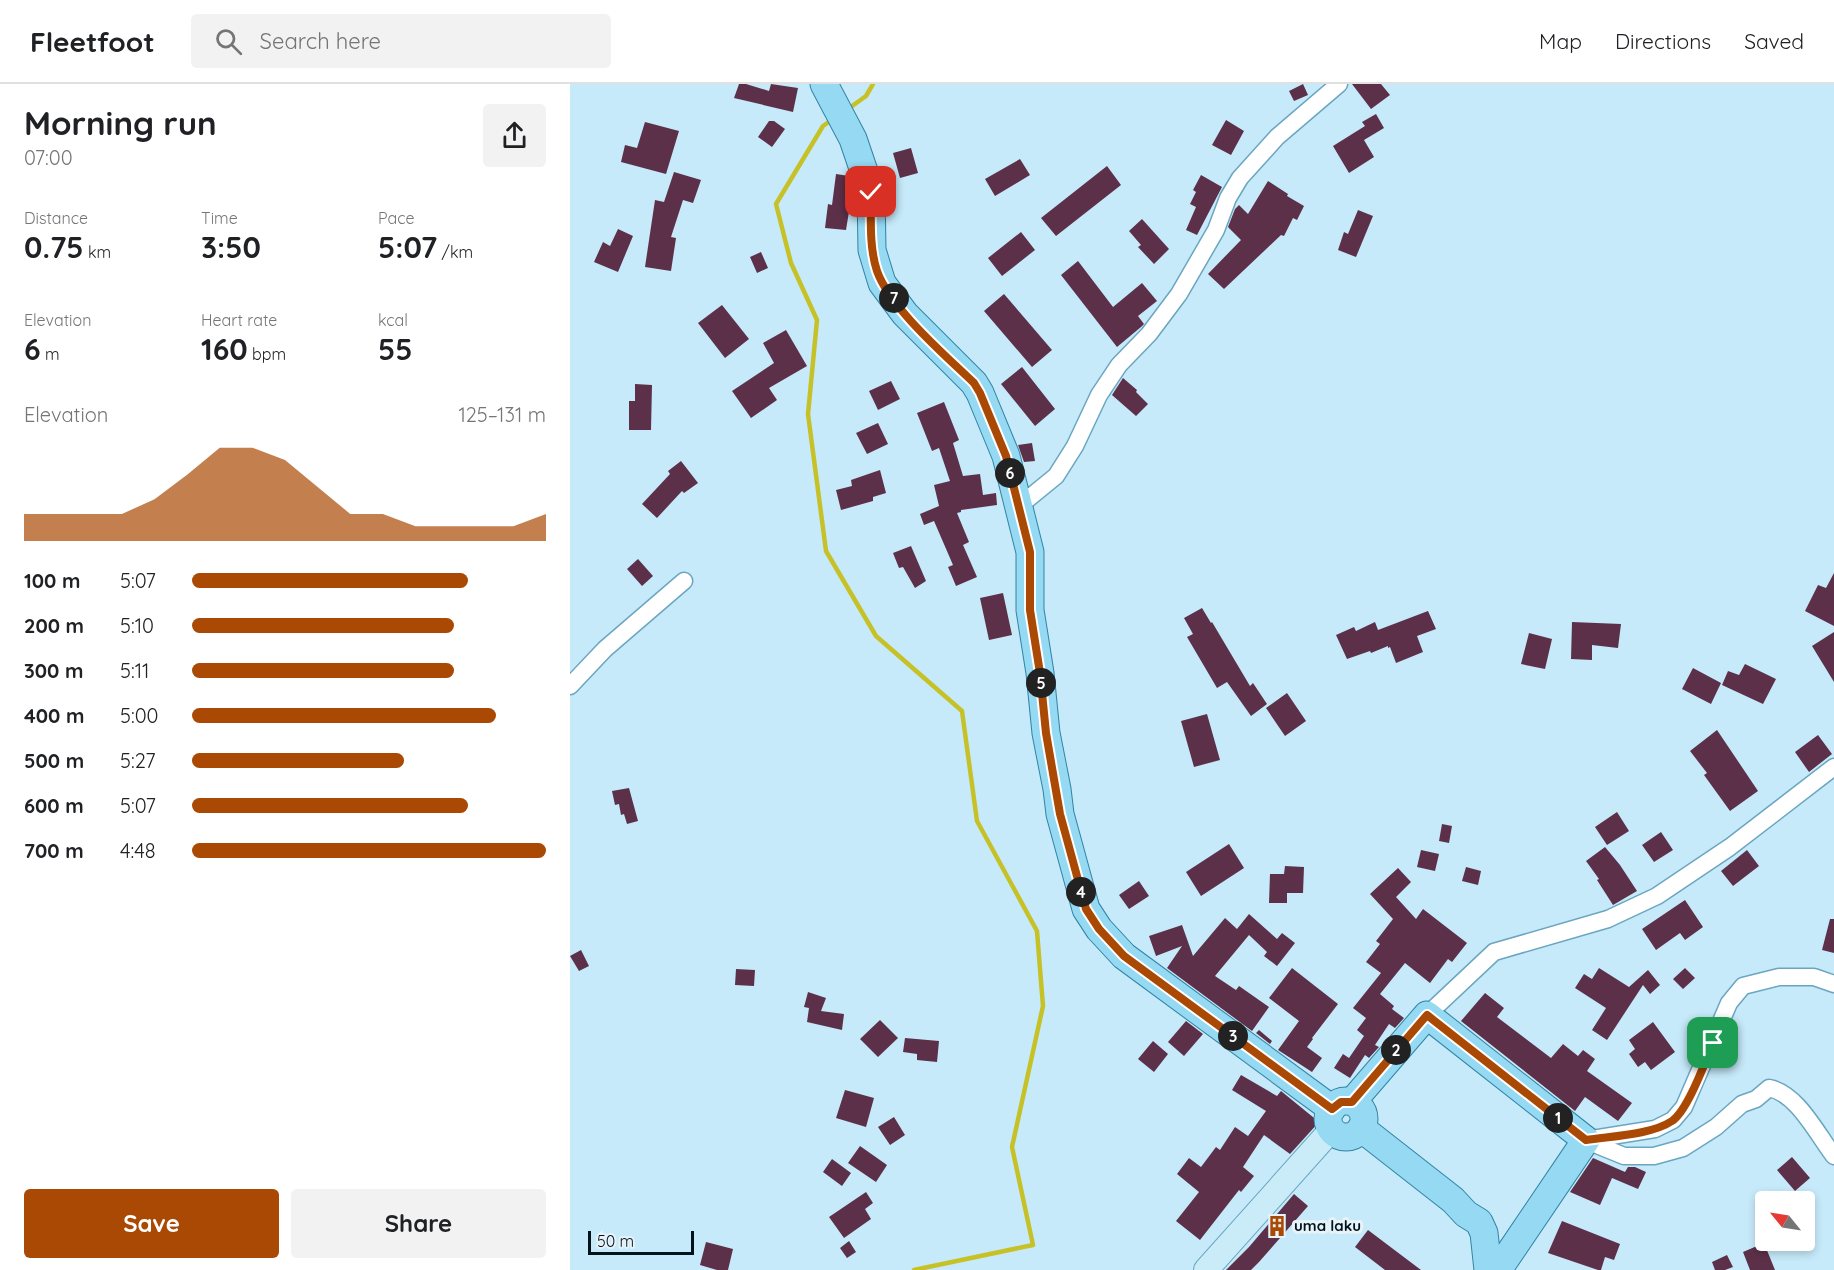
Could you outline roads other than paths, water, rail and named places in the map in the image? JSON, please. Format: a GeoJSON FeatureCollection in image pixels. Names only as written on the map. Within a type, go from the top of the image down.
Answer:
{"type":"FeatureCollection","features":[{"type":"Feature","properties":{"kind":"main road"},"geometry":{"type":"LineString","coordinates":[[824,84],[853,139],[871,192],[872,250],[882,283],[905,314],[974,383],[1006,456],[1030,552],[1030,610],[1046,733],[1060,814],[1086,909],[1099,929],[1124,956],[1338,1113]]}},
{"type":"Feature","properties":{"kind":"main road"},"geometry":{"type":"LineString","coordinates":[[1488,1270],[1484,1233],[1479,1222],[1466,1214],[1453,1200],[1362,1128],[1350,1137],[1337,1134],[1338,1113],[1427,1015],[1586,1140],[1498,1270]]}},
{"type":"Feature","properties":{"kind":"street"},"geometry":{"type":"LineString","coordinates":[[1018,507],[1056,476],[1075,446],[1099,395],[1114,373],[1149,334],[1179,294],[1216,230],[1228,198],[1240,178],[1277,136],[1339,84]]}},
{"type":"Feature","properties":{"kind":"street"},"geometry":{"type":"LineString","coordinates":[[570,686],[605,649],[684,581]]}},
{"type":"Feature","properties":{"kind":"street"},"geometry":{"type":"LineString","coordinates":[[1427,1015],[1494,952],[1608,919],[1657,896],[1730,846],[1834,767]]}},
{"type":"Feature","properties":{"kind":"street"},"geometry":{"type":"LineString","coordinates":[[1586,1140],[1655,1129],[1673,1120],[1684,1107],[1729,1003],[1743,986],[1779,976],[1814,977],[1834,984]]}},
{"type":"Feature","properties":{"kind":"street"},"geometry":{"type":"LineString","coordinates":[[1586,1140],[1624,1156],[1654,1156],[1683,1148],[1716,1127],[1742,1104],[1756,1099],[1769,1088],[1778,1090],[1794,1101],[1834,1156]]}},
{"type":"Feature","properties":{"kind":"street"},"geometry":{"type":"LineString","coordinates":[[1206,1270],[1338,1113]]}},
{"type":"Feature","properties":{"kind":"waterway"},"geometry":{"type":"LineString","coordinates":[[848,109],[866,96],[873,84]]}},
{"type":"Feature","properties":{"kind":"waterway"},"geometry":{"type":"LineString","coordinates":[[833,119],[823,126],[776,204],[791,263],[817,320],[808,414],[826,551],[876,636],[962,711],[977,821],[1037,931],[1043,1006],[1012,1147],[1033,1245],[914,1270]]}},
{"type":"Feature","properties":{"kind":"place","name":"uma laku"},"geometry":{"type":"Point","coordinates":[1277,1226]}}]}
